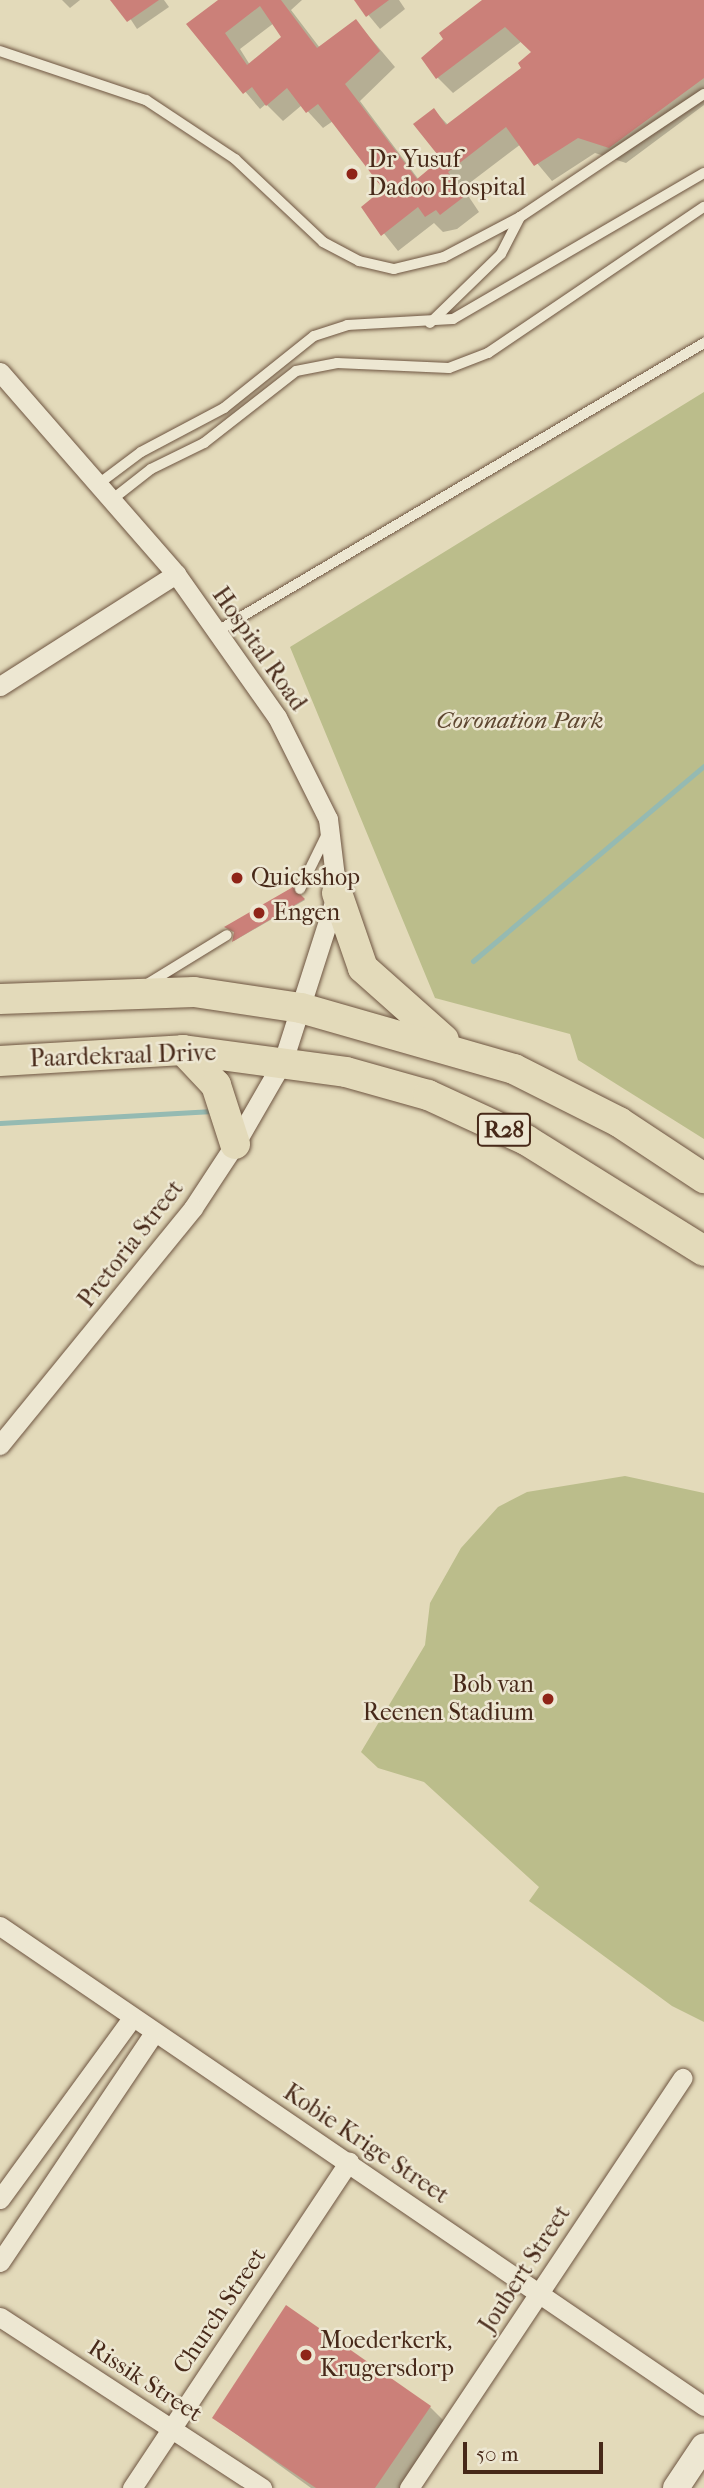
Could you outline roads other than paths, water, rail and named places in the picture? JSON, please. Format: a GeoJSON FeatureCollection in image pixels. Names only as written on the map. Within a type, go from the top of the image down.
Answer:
{"type":"FeatureCollection","features":[{"type":"Feature","properties":{"kind":"main road"},"geometry":{"type":"LineString","coordinates":[[337,893],[363,968],[451,1046]]}},
{"type":"Feature","properties":{"kind":"main road","name":"R28"},"geometry":{"type":"LineString","coordinates":[[0,999],[135,992],[253,996],[451,1046],[576,1098],[704,1178]]}},
{"type":"Feature","properties":{"kind":"main road"},"geometry":{"type":"LineString","coordinates":[[183,1050],[216,1085],[234,1144]]}},
{"type":"Feature","properties":{"kind":"main road","name":"Paardekraal Drive"},"geometry":{"type":"LineString","coordinates":[[0,1061],[183,1050],[283,1061],[358,1075],[471,1114],[589,1177],[704,1251]]}},
{"type":"Feature","properties":{"kind":"main road"},"geometry":{"type":"LineString","coordinates":[[676,2488],[704,2446]]}},
{"type":"Feature","properties":{"kind":"street","name":"Hospital Road"},"geometry":{"type":"LineString","coordinates":[[0,372],[101,482],[176,574],[219,630],[306,765],[331,830],[337,893],[283,1061]]}},
{"type":"Feature","properties":{"kind":"street"},"geometry":{"type":"LineString","coordinates":[[0,686],[176,574]]}},
{"type":"Feature","properties":{"kind":"street","name":"Pretoria Street"},"geometry":{"type":"LineString","coordinates":[[0,1445],[193,1208],[283,1061]]}},
{"type":"Feature","properties":{"kind":"street","name":"Kobie Krige Street"},"geometry":{"type":"LineString","coordinates":[[0,1926],[153,2033],[541,2291],[704,2406]]}},
{"type":"Feature","properties":{"kind":"street"},"geometry":{"type":"LineString","coordinates":[[0,2199],[132,2018]]}},
{"type":"Feature","properties":{"kind":"street"},"geometry":{"type":"LineString","coordinates":[[0,2262],[153,2033]]}},
{"type":"Feature","properties":{"kind":"street","name":"Joubert Street"},"geometry":{"type":"LineString","coordinates":[[409,2488],[681,2078]]}},
{"type":"Feature","properties":{"kind":"street","name":"Church Street"},"geometry":{"type":"LineString","coordinates":[[132,2488],[349,2161]]}},
{"type":"Feature","properties":{"kind":"street","name":"Rissik Street"},"geometry":{"type":"LineString","coordinates":[[0,2317],[262,2488]]}},
{"type":"Feature","properties":{"kind":"lane"},"geometry":{"type":"LineString","coordinates":[[0,51],[104,81],[193,126],[289,214],[359,261],[394,269],[421,265],[520,217],[704,94]]}},
{"type":"Feature","properties":{"kind":"lane"},"geometry":{"type":"LineString","coordinates":[[101,482],[141,452],[224,408],[314,336],[347,325],[429,324],[484,305],[704,173]]}},
{"type":"Feature","properties":{"kind":"lane"},"geometry":{"type":"LineString","coordinates":[[114,498],[151,469],[204,443],[296,371],[337,363],[449,368],[488,353],[704,206]]}},
{"type":"Feature","properties":{"kind":"lane"},"geometry":{"type":"LineString","coordinates":[[429,324],[501,254],[520,217]]}},
{"type":"Feature","properties":{"kind":"lane"},"geometry":{"type":"LineString","coordinates":[[219,630],[704,343]]}},
{"type":"Feature","properties":{"kind":"lane"},"geometry":{"type":"LineString","coordinates":[[300,889],[310,858],[331,830]]}},
{"type":"Feature","properties":{"kind":"lane"},"geometry":{"type":"LineString","coordinates":[[135,992],[195,951],[227,935]]}},
{"type":"Feature","properties":{"kind":"waterway"},"geometry":{"type":"LineString","coordinates":[[473,961],[704,766]]}},
{"type":"Feature","properties":{"kind":"waterway"},"geometry":{"type":"LineString","coordinates":[[0,1123],[213,1111]]}},
{"type":"Feature","properties":{"kind":"place","name":"Dr Yusuf Dadoo Hospital"},"geometry":{"type":"Point","coordinates":[352,174]}},
{"type":"Feature","properties":{"kind":"place","name":"Quickshop"},"geometry":{"type":"Point","coordinates":[237,878]}},
{"type":"Feature","properties":{"kind":"place","name":"Engen"},"geometry":{"type":"Point","coordinates":[259,913]}},
{"type":"Feature","properties":{"kind":"place","name":"Bob van Reenen Stadium"},"geometry":{"type":"Point","coordinates":[548,1699]}},
{"type":"Feature","properties":{"kind":"place","name":"Moederkerk, Krugersdorp"},"geometry":{"type":"Point","coordinates":[306,2355]}},
{"type":"Feature","properties":{"kind":"park label","name":"Coronation Park"},"geometry":{"type":"Point","coordinates":[520,721]}}]}
